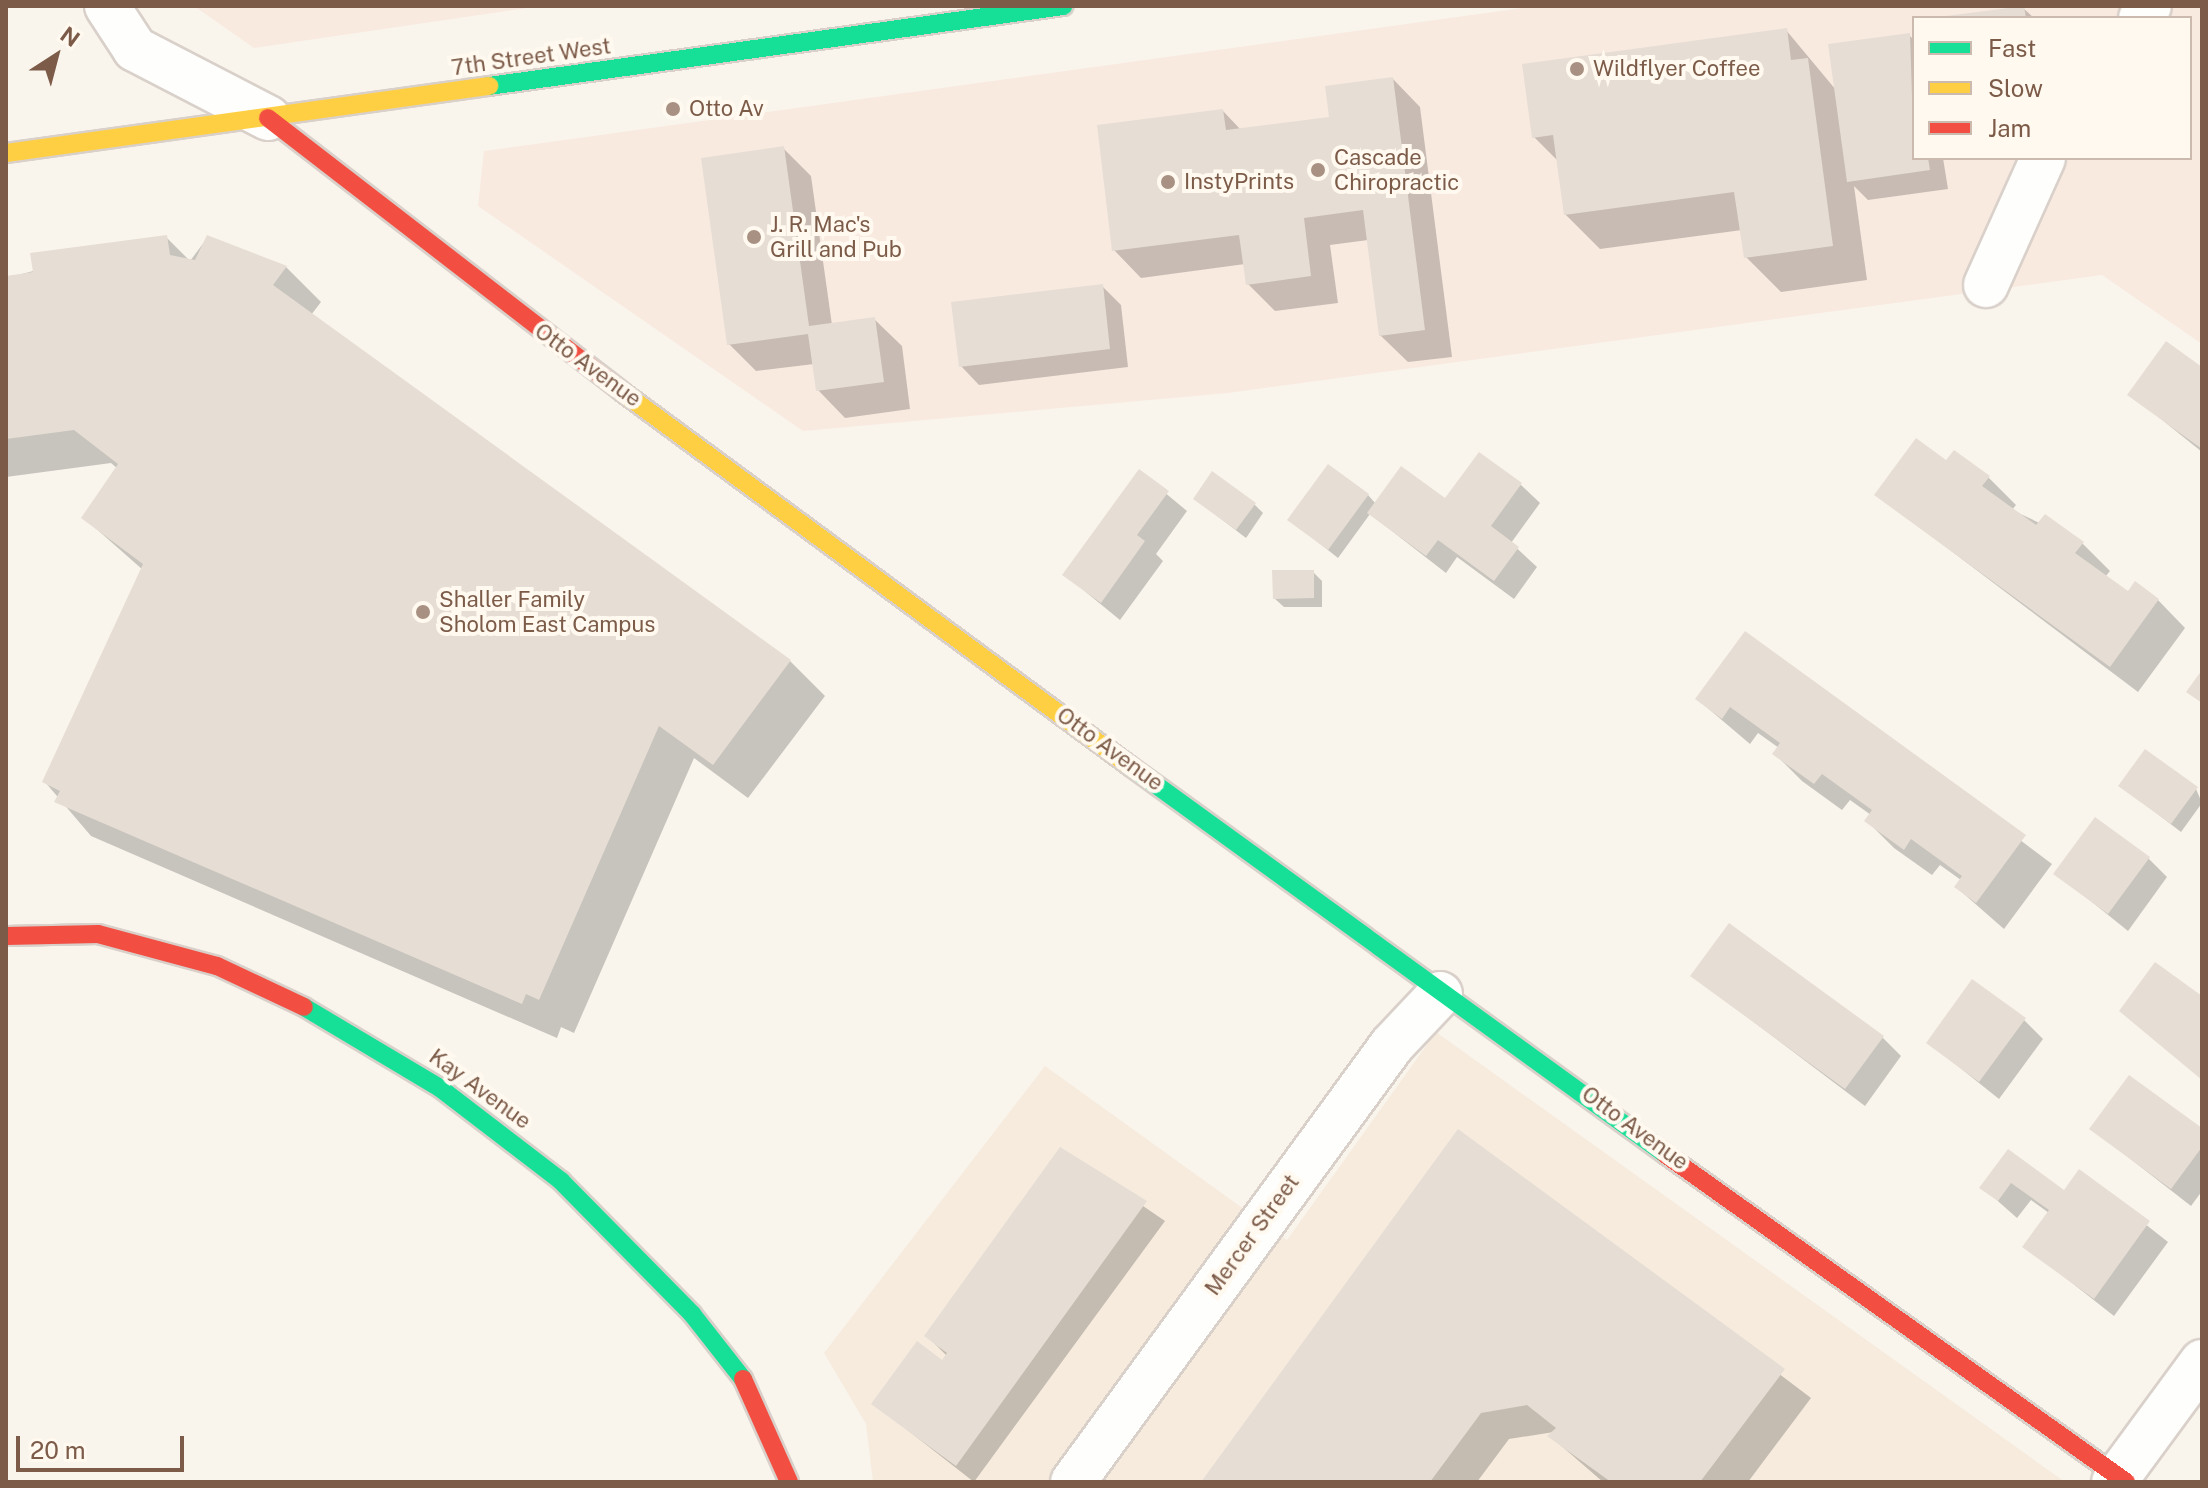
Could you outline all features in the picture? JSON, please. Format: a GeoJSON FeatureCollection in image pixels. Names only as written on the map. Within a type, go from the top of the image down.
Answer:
{"type":"FeatureCollection","features":[{"type":"Feature","properties":{"kind":"street","name":"Otto Avenue"},"geometry":{"type":"LineString","coordinates":[[107,6],[135,49],[268,118],[489,294],[1440,994],[2119,1480]]}},
{"type":"Feature","properties":{"kind":"street","name":"7th Street West"},"geometry":{"type":"LineString","coordinates":[[6,153],[268,118],[966,13],[1063,6]]}},
{"type":"Feature","properties":{"kind":"street"},"geometry":{"type":"LineString","coordinates":[[1986,285],[2042,160]]}},
{"type":"Feature","properties":{"kind":"street","name":"Kay Avenue"},"geometry":{"type":"LineString","coordinates":[[6,936],[98,934],[217,966],[345,1027],[440,1088],[561,1181],[692,1314],[751,1390],[789,1482]]}},
{"type":"Feature","properties":{"kind":"street","name":"Mercer Street"},"geometry":{"type":"LineString","coordinates":[[1073,1482],[1392,1045],[1440,994]]}},
{"type":"Feature","properties":{"kind":"street"},"geometry":{"type":"LineString","coordinates":[[2119,1480],[2202,1362]]}},
{"type":"Feature","properties":{"kind":"shaded area"},"geometry":{"type":"Polygon","coordinates":[[[194,6],[541,6],[254,48],[194,6]]]}},
{"type":"Feature","properties":{"kind":"shaded area"},"geometry":{"type":"Polygon","coordinates":[[[1537,6],[2202,6],[2202,344],[2102,275],[1228,393],[803,431],[478,206],[484,151],[1537,6]]]}},
{"type":"Feature","properties":{"kind":"shaded area"},"geometry":{"type":"Polygon","coordinates":[[[1436,1032],[2065,1482],[873,1482],[866,1424],[824,1353],[1045,1066],[1287,1240],[1436,1032]]]}},
{"type":"Feature","properties":{"kind":"building"},"geometry":{"type":"Polygon","coordinates":[[[2024,6],[2026,16],[1946,16],[2024,6]]]}},
{"type":"Feature","properties":{"kind":"building"},"geometry":{"type":"Polygon","coordinates":[[[1787,28],[1791,60],[1808,58],[1833,246],[1744,258],[1734,192],[1564,215],[1553,135],[1532,138],[1522,64],[1787,28]]]}},
{"type":"Feature","properties":{"kind":"building"},"geometry":{"type":"Polygon","coordinates":[[[1910,33],[1912,160],[1928,160],[1930,170],[1847,182],[1828,44],[1910,33]]]}},
{"type":"Feature","properties":{"kind":"building","name":"Cascade Chiropractic"},"geometry":{"type":"Polygon","coordinates":[[[1393,77],[1425,330],[1379,336],[1363,210],[1304,218],[1311,276],[1246,285],[1239,235],[1112,251],[1097,125],[1223,109],[1226,130],[1329,117],[1325,86],[1393,77]]]}},
{"type":"Feature","properties":{"kind":"building","name":"J. R. Mac's Grill and Pub"},"geometry":{"type":"Polygon","coordinates":[[[784,146],[809,326],[875,317],[884,382],[816,391],[808,334],[727,345],[701,158],[784,146]]]}},
{"type":"Feature","properties":{"kind":"building","name":"Shaller Family Sholom East Campus"},"geometry":{"type":"Polygon","coordinates":[[[167,235],[170,255],[195,260],[207,235],[287,266],[273,285],[791,660],[713,765],[659,726],[539,1000],[526,994],[522,1004],[54,802],[60,791],[42,782],[143,564],[81,518],[118,464],[74,430],[6,439],[6,276],[33,272],[30,253],[167,235]]]}},
{"type":"Feature","properties":{"kind":"building"},"geometry":{"type":"Polygon","coordinates":[[[1103,284],[1110,349],[959,367],[951,302],[1103,284]]]}},
{"type":"Feature","properties":{"kind":"building"},"geometry":{"type":"Polygon","coordinates":[[[2166,341],[2202,367],[2202,449],[2127,395],[2166,341]]]}},
{"type":"Feature","properties":{"kind":"building"},"geometry":{"type":"Polygon","coordinates":[[[1916,438],[1946,460],[1954,450],[1990,476],[1982,486],[2036,525],[2045,514],[2084,542],[2075,553],[2128,591],[2135,581],[2159,599],[2110,667],[1874,495],[1916,438]]]}},
{"type":"Feature","properties":{"kind":"building"},"geometry":{"type":"Polygon","coordinates":[[[1479,452],[1522,483],[1491,526],[1519,547],[1494,581],[1438,540],[1426,556],[1367,513],[1401,466],[1445,498],[1479,452]]]}},
{"type":"Feature","properties":{"kind":"building"},"geometry":{"type":"Polygon","coordinates":[[[1328,464],[1369,494],[1328,550],[1287,520],[1328,464]]]}},
{"type":"Feature","properties":{"kind":"building"},"geometry":{"type":"Polygon","coordinates":[[[1139,469],[1169,491],[1137,535],[1145,541],[1101,603],[1062,575],[1139,469]]]}},
{"type":"Feature","properties":{"kind":"building"},"geometry":{"type":"Polygon","coordinates":[[[1212,471],[1256,503],[1236,530],[1193,499],[1212,471]]]}},
{"type":"Feature","properties":{"kind":"building"},"geometry":{"type":"Polygon","coordinates":[[[1272,570],[1314,570],[1314,598],[1273,599],[1272,570]]]}},
{"type":"Feature","properties":{"kind":"building"},"geometry":{"type":"Polygon","coordinates":[[[1745,631],[2026,835],[1976,903],[1954,887],[1962,876],[1911,839],[1904,850],[1864,821],[1872,810],[1822,774],[1814,784],[1772,754],[1780,743],[1730,707],[1722,719],[1695,699],[1745,631]]]}},
{"type":"Feature","properties":{"kind":"building"},"geometry":{"type":"Polygon","coordinates":[[[2202,670],[2202,703],[2186,692],[2202,670]]]}},
{"type":"Feature","properties":{"kind":"building"},"geometry":{"type":"Polygon","coordinates":[[[2145,749],[2198,787],[2171,824],[2118,786],[2145,749]]]}},
{"type":"Feature","properties":{"kind":"building"},"geometry":{"type":"Polygon","coordinates":[[[2095,817],[2150,857],[2108,914],[2053,874],[2095,817]]]}},
{"type":"Feature","properties":{"kind":"building"},"geometry":{"type":"Polygon","coordinates":[[[1729,923],[1884,1036],[1845,1089],[1690,976],[1729,923]]]}},
{"type":"Feature","properties":{"kind":"building"},"geometry":{"type":"Polygon","coordinates":[[[2155,962],[2202,996],[2202,1080],[2119,1011],[2155,962]]]}},
{"type":"Feature","properties":{"kind":"building"},"geometry":{"type":"Polygon","coordinates":[[[1972,979],[2026,1018],[1979,1082],[1926,1043],[1972,979]]]}},
{"type":"Feature","properties":{"kind":"building"},"geometry":{"type":"Polygon","coordinates":[[[2129,1075],[2202,1128],[2202,1147],[2171,1189],[2089,1129],[2129,1075]]]}},
{"type":"Feature","properties":{"kind":"building"},"geometry":{"type":"Polygon","coordinates":[[[1458,1129],[1785,1369],[1700,1482],[1611,1482],[1547,1436],[1556,1428],[1527,1405],[1481,1413],[1430,1482],[1201,1482],[1458,1129]]]}},
{"type":"Feature","properties":{"kind":"building"},"geometry":{"type":"Polygon","coordinates":[[[1060,1147],[1147,1201],[956,1466],[871,1404],[917,1341],[942,1360],[947,1353],[924,1336],[1060,1147]]]}},
{"type":"Feature","properties":{"kind":"building"},"geometry":{"type":"Polygon","coordinates":[[[2008,1149],[2064,1190],[2079,1169],[2150,1221],[2094,1299],[2022,1247],[2049,1210],[2011,1183],[1998,1201],[1979,1188],[2008,1149]]]}},
{"type":"Feature","properties":{"kind":"traffic: fast"},"geometry":{"type":"LineString","coordinates":[[489,86],[1063,6]]}},
{"type":"Feature","properties":{"kind":"traffic: fast"},"geometry":{"type":"LineString","coordinates":[[1130,766],[1665,1154]]}},
{"type":"Feature","properties":{"kind":"traffic: fast"},"geometry":{"type":"LineString","coordinates":[[304,1007],[440,1088],[561,1181],[692,1314],[743,1379]]}},
{"type":"Feature","properties":{"kind":"traffic: slow"},"geometry":{"type":"LineString","coordinates":[[6,153],[489,86]]}},
{"type":"Feature","properties":{"kind":"traffic: slow"},"geometry":{"type":"LineString","coordinates":[[621,391],[1130,766]]}},
{"type":"Feature","properties":{"kind":"traffic: jam"},"geometry":{"type":"LineString","coordinates":[[268,118],[621,391]]}},
{"type":"Feature","properties":{"kind":"traffic: jam"},"geometry":{"type":"LineString","coordinates":[[6,936],[98,934],[217,966],[304,1007]]}},
{"type":"Feature","properties":{"kind":"traffic: jam"},"geometry":{"type":"LineString","coordinates":[[1665,1154],[2126,1482]]}},
{"type":"Feature","properties":{"kind":"traffic: jam"},"geometry":{"type":"LineString","coordinates":[[743,1379],[789,1482]]}},
{"type":"Feature","properties":{"kind":"place","name":"Wildflyer Coffee"},"geometry":{"type":"Point","coordinates":[1577,69]}},
{"type":"Feature","properties":{"kind":"place","name":"Otto Av"},"geometry":{"type":"Point","coordinates":[673,109]}},
{"type":"Feature","properties":{"kind":"place","name":"Cascade Chiropractic"},"geometry":{"type":"Point","coordinates":[1318,170]}},
{"type":"Feature","properties":{"kind":"place","name":"InstyPrints"},"geometry":{"type":"Point","coordinates":[1168,182]}},
{"type":"Feature","properties":{"kind":"place","name":"J. R. Mac's Grill and Pub"},"geometry":{"type":"Point","coordinates":[754,237]}},
{"type":"Feature","properties":{"kind":"place","name":"Shaller Family Sholom East Campus"},"geometry":{"type":"Point","coordinates":[423,612]}}]}
